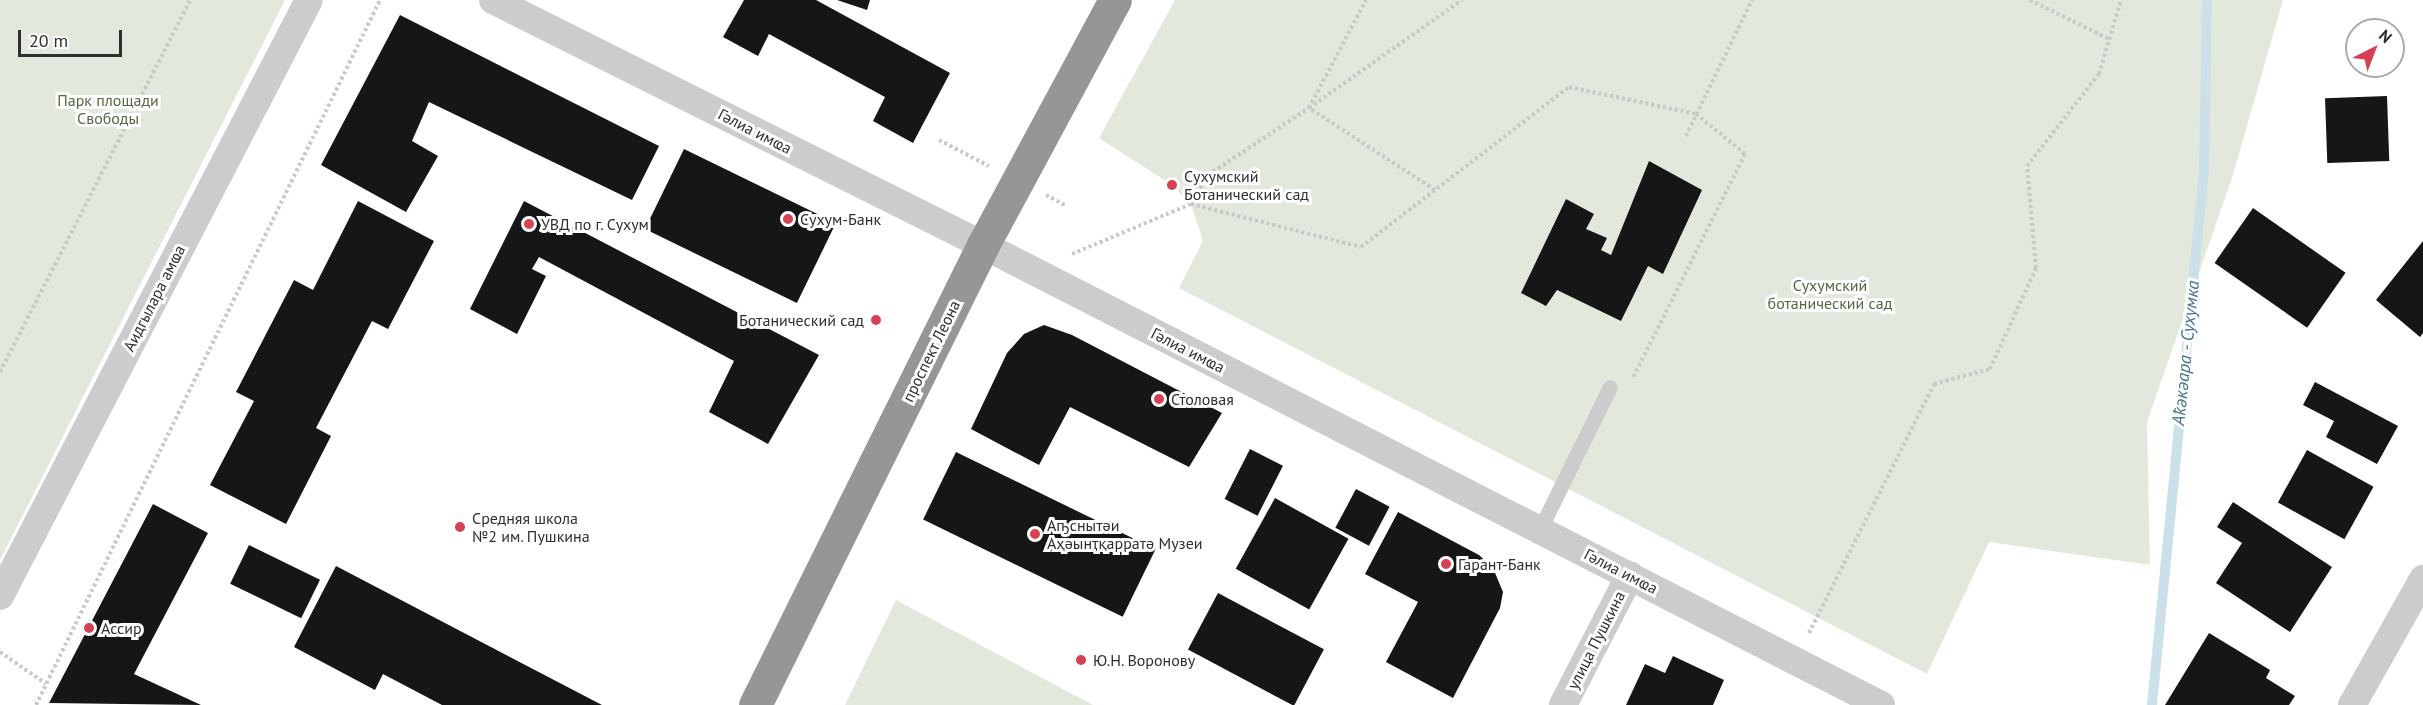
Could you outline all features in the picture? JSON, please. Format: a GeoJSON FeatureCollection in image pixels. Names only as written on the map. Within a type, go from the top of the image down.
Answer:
{"type":"FeatureCollection","features":[{"type":"Feature","properties":{"kind":"highway","name":"проспект Леона"},"geometry":{"type":"LineString","coordinates":[[755,705],[983,245],[1115,0]]}},
{"type":"Feature","properties":{"kind":"street","name":"Аидгылара амҩа"},"geometry":{"type":"LineString","coordinates":[[0,596],[309,0]]}},
{"type":"Feature","properties":{"kind":"street","name":"Гәлиа имҩа"},"geometry":{"type":"LineString","coordinates":[[493,0],[983,245],[1881,705]]}},
{"type":"Feature","properties":{"kind":"street","name":"улица Пушкина"},"geometry":{"type":"LineString","coordinates":[[1563,705],[1630,576]]}},
{"type":"Feature","properties":{"kind":"street"},"geometry":{"type":"LineString","coordinates":[[2352,705],[2423,579]]}},
{"type":"Feature","properties":{"kind":"lane"},"geometry":{"type":"LineString","coordinates":[[1540,530],[1610,387]]}},
{"type":"Feature","properties":{"kind":"path"},"geometry":{"type":"LineString","coordinates":[[0,372],[190,0]]}},
{"type":"Feature","properties":{"kind":"path"},"geometry":{"type":"LineString","coordinates":[[36,705],[380,0]]}},
{"type":"Feature","properties":{"kind":"path"},"geometry":{"type":"LineString","coordinates":[[1309,108],[1366,0]]}},
{"type":"Feature","properties":{"kind":"path"},"geometry":{"type":"LineString","coordinates":[[1191,204],[1208,175],[1309,108],[1462,0]]}},
{"type":"Feature","properties":{"kind":"path"},"geometry":{"type":"LineString","coordinates":[[1686,135],[1752,0]]}},
{"type":"Feature","properties":{"kind":"path"},"geometry":{"type":"LineString","coordinates":[[2030,0],[2109,39]]}},
{"type":"Feature","properties":{"kind":"path"},"geometry":{"type":"LineString","coordinates":[[1796,660],[1935,384],[1990,369],[2036,268],[2027,166],[2099,74],[2121,0]]}},
{"type":"Feature","properties":{"kind":"path"},"geometry":{"type":"LineString","coordinates":[[1032,270],[1191,204],[1361,247],[1569,87],[1696,114],[1745,154],[1629,387]]}},
{"type":"Feature","properties":{"kind":"path"},"geometry":{"type":"LineString","coordinates":[[1309,108],[1436,190]]}},
{"type":"Feature","properties":{"kind":"path"},"geometry":{"type":"LineString","coordinates":[[0,652],[47,684]]}},
{"type":"Feature","properties":{"kind":"green space","name":"Парк площади Свободы"},"geometry":{"type":"Polygon","coordinates":[[[0,0],[285,0],[0,560],[0,0]]]}},
{"type":"Feature","properties":{"kind":"green space","name":"Сухумский ботанический сад"},"geometry":{"type":"Polygon","coordinates":[[[1175,0],[2283,0],[2233,175],[2147,422],[2150,565],[1989,542],[1927,674],[1179,288],[1203,241],[1191,204],[1172,185],[1099,138],[1175,0]]]}},
{"type":"Feature","properties":{"kind":"green space"},"geometry":{"type":"Polygon","coordinates":[[[896,600],[1093,705],[845,705],[896,600]]]}},
{"type":"Feature","properties":{"kind":"building"},"geometry":{"type":"Polygon","coordinates":[[[744,0],[816,0],[950,73],[913,143],[873,121],[885,97],[769,34],[758,56],[723,37],[744,0]]]}},
{"type":"Feature","properties":{"kind":"building"},"geometry":{"type":"Polygon","coordinates":[[[837,0],[870,0],[867,10],[837,0]]]}},
{"type":"Feature","properties":{"kind":"building"},"geometry":{"type":"Polygon","coordinates":[[[400,15],[659,146],[632,200],[429,102],[412,141],[438,156],[406,212],[321,165],[400,15]]]}},
{"type":"Feature","properties":{"kind":"building"},"geometry":{"type":"Polygon","coordinates":[[[2387,96],[2389,161],[2327,163],[2325,98],[2387,96]]]}},
{"type":"Feature","properties":{"kind":"building"},"geometry":{"type":"Polygon","coordinates":[[[684,149],[836,223],[797,303],[645,229],[684,149]]]}},
{"type":"Feature","properties":{"kind":"building"},"geometry":{"type":"Polygon","coordinates":[[[1649,161],[1702,190],[1663,274],[1648,266],[1621,321],[1557,290],[1546,306],[1521,293],[1566,199],[1594,214],[1586,229],[1607,238],[1601,250],[1611,255],[1649,161]]]}},
{"type":"Feature","properties":{"kind":"building"},"geometry":{"type":"Polygon","coordinates":[[[358,201],[434,241],[388,329],[372,321],[316,428],[331,436],[286,524],[210,485],[254,401],[236,392],[294,280],[313,290],[358,201]]]}},
{"type":"Feature","properties":{"kind":"building"},"geometry":{"type":"Polygon","coordinates":[[[524,201],[819,355],[768,444],[709,412],[734,361],[539,257],[532,269],[546,276],[517,334],[470,309],[524,201]]]}},
{"type":"Feature","properties":{"kind":"building"},"geometry":{"type":"Polygon","coordinates":[[[2253,208],[2346,273],[2307,328],[2215,263],[2253,208]]]}},
{"type":"Feature","properties":{"kind":"building"},"geometry":{"type":"Polygon","coordinates":[[[2423,241],[2423,333],[2420,337],[2376,300],[2423,241]]]}},
{"type":"Feature","properties":{"kind":"building"},"geometry":{"type":"Polygon","coordinates":[[[1044,325],[1072,335],[1222,413],[1189,467],[1070,407],[1039,465],[971,429],[1007,353],[1024,334],[1044,325]]]}},
{"type":"Feature","properties":{"kind":"building"},"geometry":{"type":"Polygon","coordinates":[[[2315,382],[2398,426],[2377,464],[2326,437],[2334,421],[2303,405],[2315,382]]]}},
{"type":"Feature","properties":{"kind":"building"},"geometry":{"type":"Polygon","coordinates":[[[1250,449],[1283,466],[1258,516],[1225,499],[1250,449]]]}},
{"type":"Feature","properties":{"kind":"building"},"geometry":{"type":"Polygon","coordinates":[[[2307,450],[2373,487],[2344,539],[2278,502],[2307,450]]]}},
{"type":"Feature","properties":{"kind":"building"},"geometry":{"type":"Polygon","coordinates":[[[956,452],[1156,549],[1123,617],[923,519],[956,452]]]}},
{"type":"Feature","properties":{"kind":"building"},"geometry":{"type":"Polygon","coordinates":[[[1356,489],[1390,507],[1369,546],[1335,528],[1356,489]]]}},
{"type":"Feature","properties":{"kind":"building"},"geometry":{"type":"Polygon","coordinates":[[[1275,498],[1348,539],[1309,610],[1236,569],[1275,498]]]}},
{"type":"Feature","properties":{"kind":"building"},"geometry":{"type":"Polygon","coordinates":[[[2233,502],[2332,567],[2290,632],[2216,583],[2242,543],[2217,527],[2233,502]]]}},
{"type":"Feature","properties":{"kind":"building"},"geometry":{"type":"Polygon","coordinates":[[[153,504],[208,533],[134,674],[201,705],[49,703],[153,504]]]}},
{"type":"Feature","properties":{"kind":"building"},"geometry":{"type":"Polygon","coordinates":[[[1398,512],[1479,555],[1493,568],[1503,592],[1500,608],[1453,698],[1386,662],[1418,602],[1365,574],[1398,512]]]}},
{"type":"Feature","properties":{"kind":"building"},"geometry":{"type":"Polygon","coordinates":[[[249,545],[320,580],[301,618],[230,584],[249,545]]]}},
{"type":"Feature","properties":{"kind":"building"},"geometry":{"type":"Polygon","coordinates":[[[336,566],[602,705],[442,705],[383,674],[375,690],[294,647],[336,566]]]}},
{"type":"Feature","properties":{"kind":"building"},"geometry":{"type":"Polygon","coordinates":[[[1218,593],[1324,649],[1294,705],[1188,650],[1218,593]]]}},
{"type":"Feature","properties":{"kind":"building"},"geometry":{"type":"Polygon","coordinates":[[[2209,633],[2270,670],[2266,678],[2295,696],[2289,705],[2165,705],[2209,633]]]}},
{"type":"Feature","properties":{"kind":"building"},"geometry":{"type":"Polygon","coordinates":[[[1673,656],[1724,680],[1713,705],[1626,705],[1645,664],[1665,673],[1673,656]]]}},
{"type":"Feature","properties":{"kind":"waterway","name":"Аҟәкәара - Сухумка"},"geometry":{"type":"LineString","coordinates":[[2152,705],[2204,170],[2207,0]]}},
{"type":"Feature","properties":{"kind":"place","name":"Сухумский Ботанический сад"},"geometry":{"type":"Point","coordinates":[1172,185]}},
{"type":"Feature","properties":{"kind":"place","name":"Сухум-Банк"},"geometry":{"type":"Point","coordinates":[788,219]}},
{"type":"Feature","properties":{"kind":"place","name":"УВД по г. Сухум"},"geometry":{"type":"Point","coordinates":[529,224]}},
{"type":"Feature","properties":{"kind":"place","name":"Ботанический сад"},"geometry":{"type":"Point","coordinates":[876,320]}},
{"type":"Feature","properties":{"kind":"place","name":"Столовая"},"geometry":{"type":"Point","coordinates":[1159,399]}},
{"type":"Feature","properties":{"kind":"place","name":"Средняя школа №2 им. Пушкина"},"geometry":{"type":"Point","coordinates":[460,527]}},
{"type":"Feature","properties":{"kind":"place","name":"Аҧснытәи Аҳәынҭқарратә Музеи"},"geometry":{"type":"Point","coordinates":[1035,534]}},
{"type":"Feature","properties":{"kind":"place","name":"Гарант-Банк"},"geometry":{"type":"Point","coordinates":[1446,564]}},
{"type":"Feature","properties":{"kind":"place","name":"Ассир"},"geometry":{"type":"Point","coordinates":[89,628]}},
{"type":"Feature","properties":{"kind":"place","name":"Ю.Н. Воронову"},"geometry":{"type":"Point","coordinates":[1081,660]}}]}
